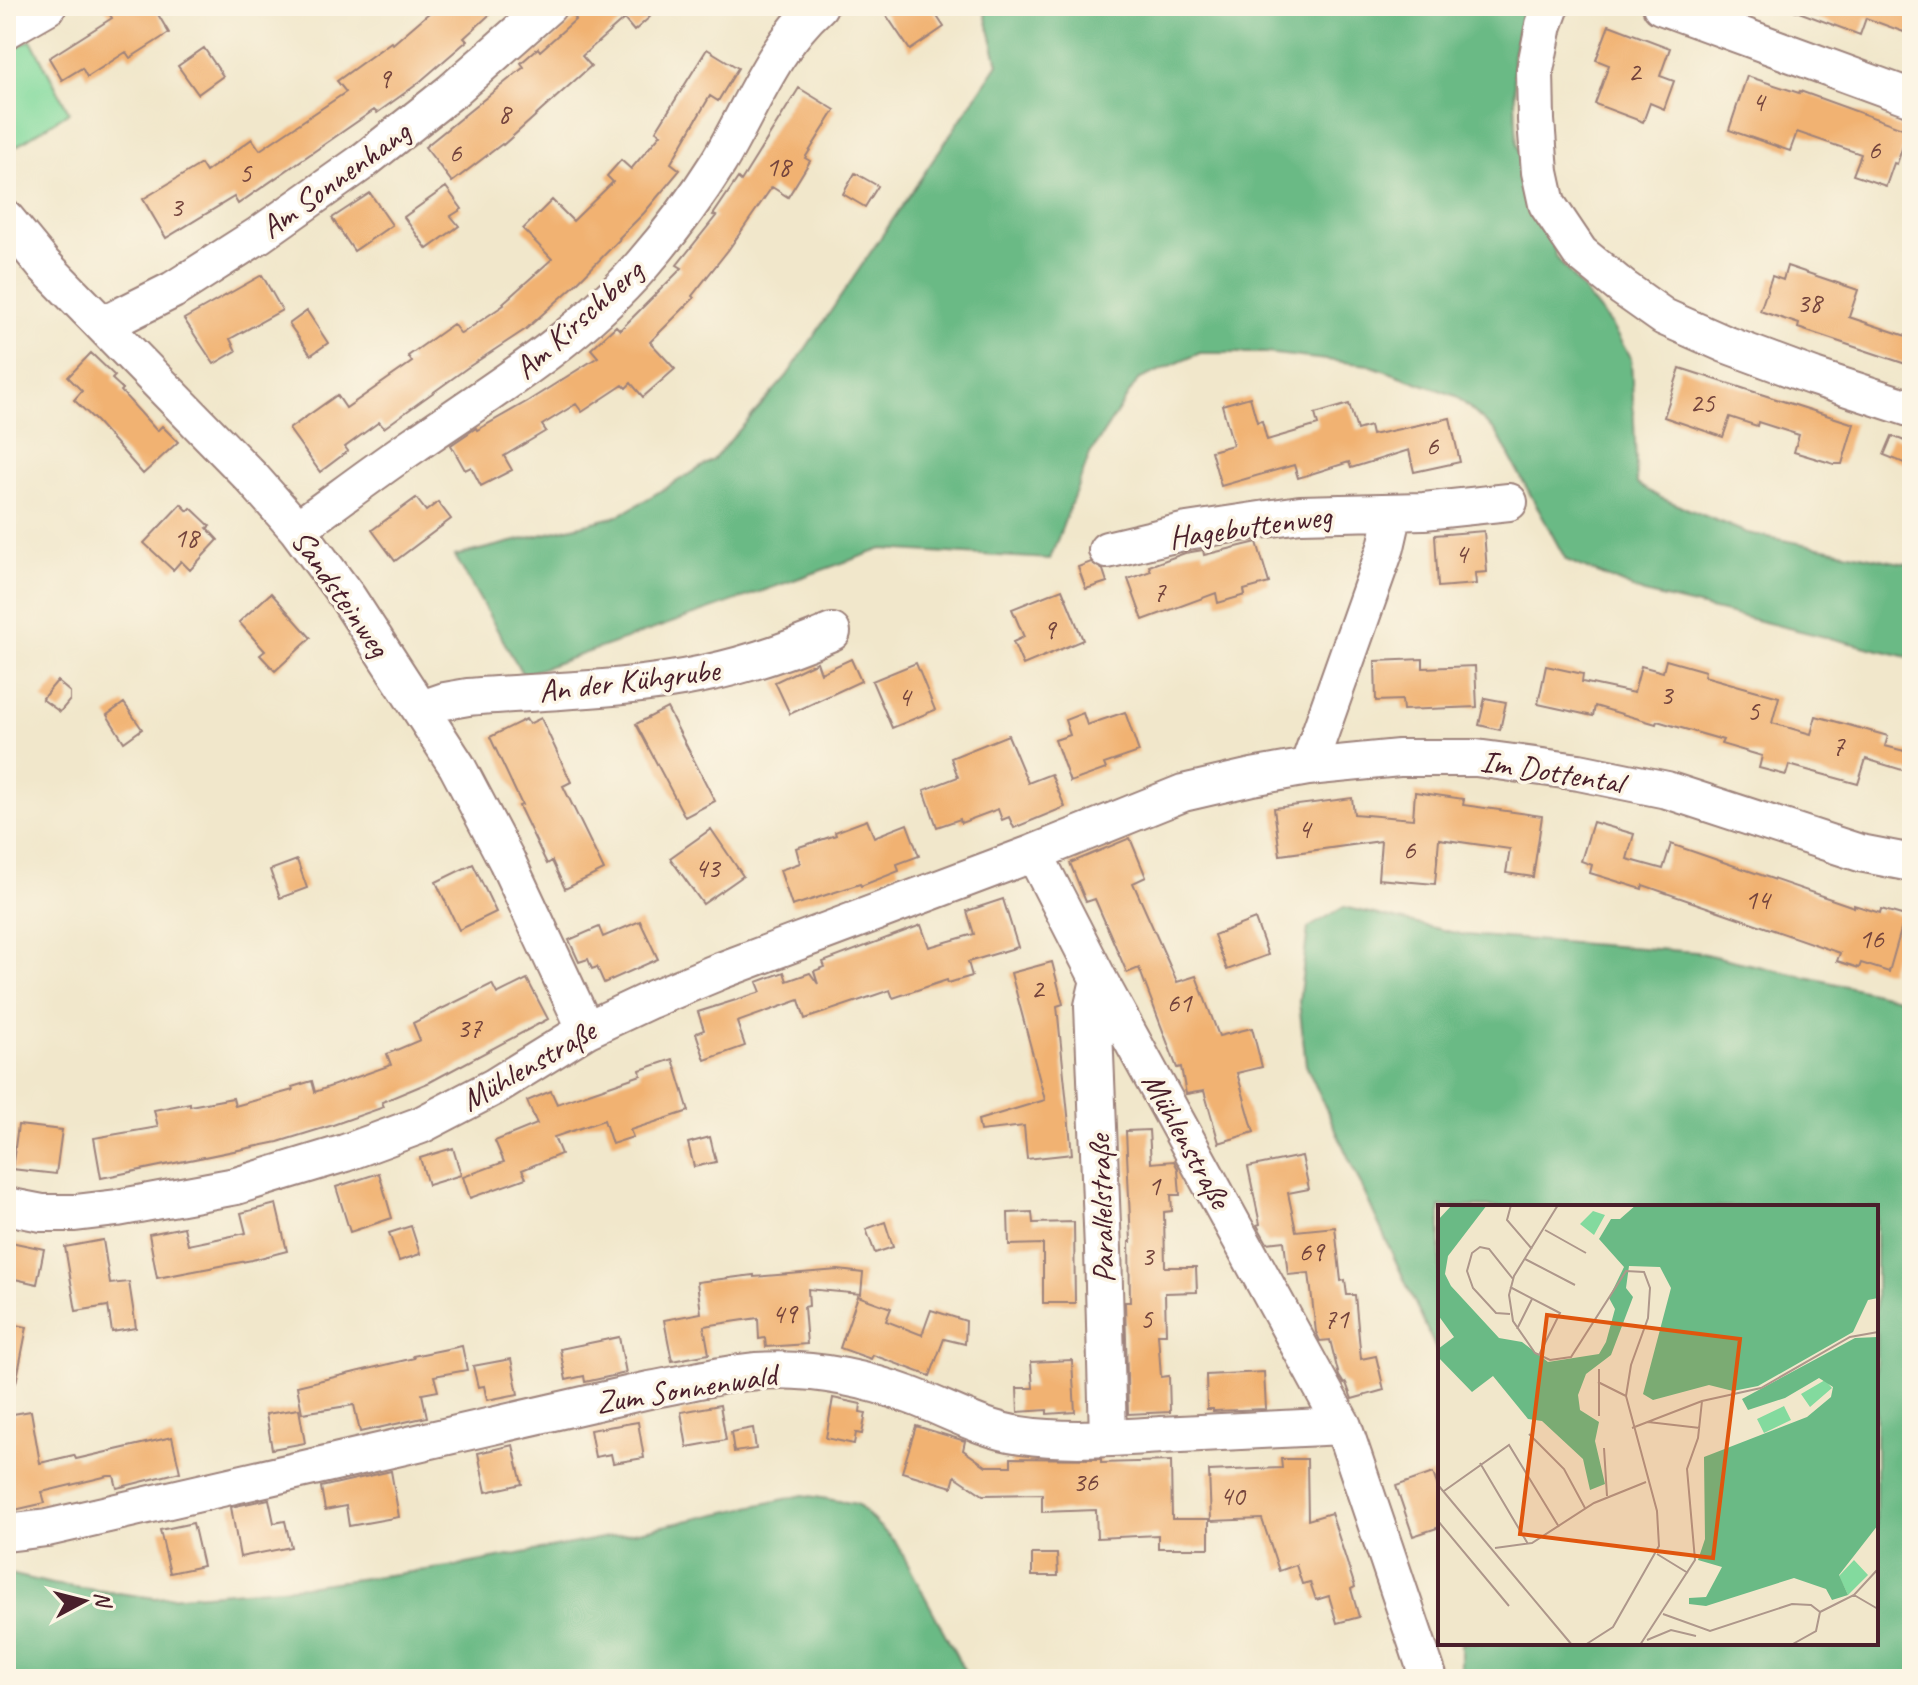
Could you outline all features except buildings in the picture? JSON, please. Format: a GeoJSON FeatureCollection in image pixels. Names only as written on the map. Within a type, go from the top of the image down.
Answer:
{"type":"FeatureCollection","features":[{"type":"Feature","properties":{"kind":"street"},"geometry":{"type":"LineString","coordinates":[[6,30],[48,6]]}},
{"type":"Feature","properties":{"kind":"street","name":"Am Sonnenhang"},"geometry":{"type":"LineString","coordinates":[[103,325],[173,290],[259,235],[361,163],[452,91],[548,6]]}},
{"type":"Feature","properties":{"kind":"street","name":"Am Kirschberg"},"geometry":{"type":"LineString","coordinates":[[297,529],[413,445],[512,379],[606,304],[643,265],[682,215],[718,163],[779,53],[819,6]]}},
{"type":"Feature","properties":{"kind":"street"},"geometry":{"type":"LineString","coordinates":[[1551,6],[1535,70],[1540,172],[1547,204],[1580,253],[1664,317],[1725,344],[1912,409]]}},
{"type":"Feature","properties":{"kind":"street"},"geometry":{"type":"LineString","coordinates":[[1661,6],[1912,98]]}},
{"type":"Feature","properties":{"kind":"street","name":"Sandsteinweg"},"geometry":{"type":"LineString","coordinates":[[6,219],[43,264],[253,479],[297,529],[348,598],[457,766],[507,861],[586,1030]]}},
{"type":"Feature","properties":{"kind":"street","name":"Hagebuttenweg"},"geometry":{"type":"LineString","coordinates":[[1107,550],[1187,531],[1300,514],[1424,511],[1509,502]]}},
{"type":"Feature","properties":{"kind":"street"},"geometry":{"type":"LineString","coordinates":[[1308,767],[1386,547],[1394,512]]}},
{"type":"Feature","properties":{"kind":"street","name":"An der Kühgrube"},"geometry":{"type":"LineString","coordinates":[[422,709],[468,697],[641,684],[701,675],[795,648],[832,632]]}},
{"type":"Feature","properties":{"kind":"street","name":"Im Dottental"},"geometry":{"type":"LineString","coordinates":[[1183,793],[1308,767],[1399,758],[1476,758],[1579,772],[1667,790],[1860,853],[1912,863]]}},
{"type":"Feature","properties":{"kind":"street","name":"Mühlenstraße"},"geometry":{"type":"LineString","coordinates":[[6,1206],[42,1213],[117,1208],[236,1186],[345,1153],[421,1125],[494,1087],[586,1030],[650,1000],[1183,793]]}},
{"type":"Feature","properties":{"kind":"street","name":"Mühlenstraße"},"geometry":{"type":"LineString","coordinates":[[1034,853],[1099,980],[1343,1426]]}},
{"type":"Feature","properties":{"kind":"street","name":"Parallelstraße"},"geometry":{"type":"LineString","coordinates":[[1099,980],[1093,1006],[1108,1438]]}},
{"type":"Feature","properties":{"kind":"street","name":"Zum Sonnenwald"},"geometry":{"type":"LineString","coordinates":[[6,1533],[47,1528],[649,1390],[740,1373],[783,1371],[833,1374],[911,1396],[995,1429],[1020,1435],[1108,1438],[1343,1426]]}},
{"type":"Feature","properties":{"kind":"street"},"geometry":{"type":"LineString","coordinates":[[1343,1426],[1426,1677]]}},
{"type":"Feature","properties":{"kind":"green space"},"geometry":{"type":"Polygon","coordinates":[[[983,6],[1524,6],[1513,56],[1517,145],[1557,258],[1611,325],[1631,359],[1637,484],[1661,498],[1747,533],[1912,565],[1912,658],[1644,593],[1566,560],[1497,433],[1456,396],[1369,365],[1266,353],[1200,353],[1138,380],[1090,454],[1050,559],[882,549],[523,675],[455,556],[618,516],[713,460],[787,376],[998,64],[983,6]]]}},
{"type":"Feature","properties":{"kind":"green space"},"geometry":{"type":"Polygon","coordinates":[[[31,40],[69,112],[6,153],[6,52],[31,40]]]}},
{"type":"Feature","properties":{"kind":"green space"},"geometry":{"type":"Polygon","coordinates":[[[1344,907],[1464,935],[1696,952],[1912,1001],[1912,1679],[1461,1679],[1461,1645],[1878,1645],[1878,1205],[1438,1205],[1438,1354],[1306,1065],[1299,1002],[1308,928],[1344,907]]]}},
{"type":"Feature","properties":{"kind":"green space"},"geometry":{"type":"Polygon","coordinates":[[[803,1495],[857,1504],[897,1544],[969,1679],[6,1679],[6,1573],[52,1584],[155,1598],[305,1586],[456,1566],[654,1528],[803,1495]]]}}]}
